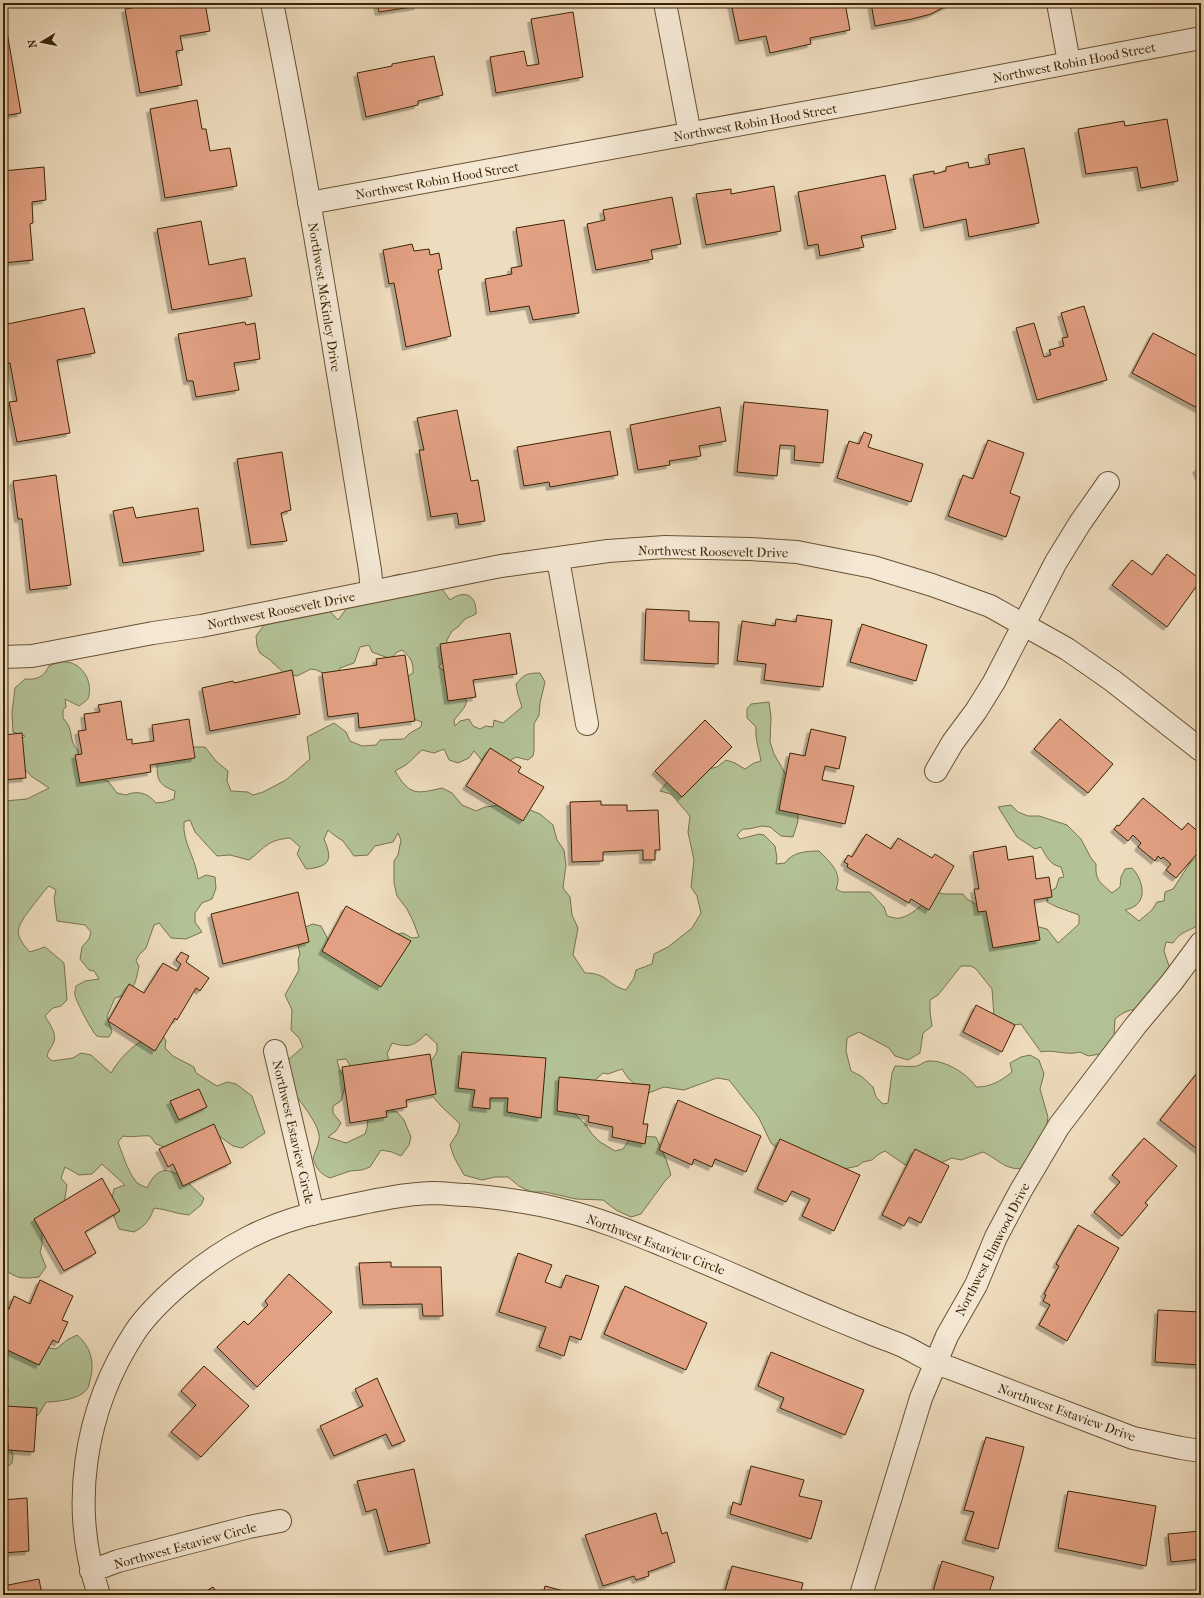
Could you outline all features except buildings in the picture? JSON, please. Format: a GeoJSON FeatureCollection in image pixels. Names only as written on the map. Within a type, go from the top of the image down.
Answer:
{"type":"FeatureCollection","features":[{"type":"Feature","properties":{"kind":"street","name":"Northwest McKinley Drive"},"geometry":{"type":"LineString","coordinates":[[272,3],[309,203],[370,570],[372,591]]}},
{"type":"Feature","properties":{"kind":"street"},"geometry":{"type":"LineString","coordinates":[[665,3],[690,134]]}},
{"type":"Feature","properties":{"kind":"street"},"geometry":{"type":"LineString","coordinates":[[1058,3],[1069,62]]}},
{"type":"Feature","properties":{"kind":"street","name":"Northwest Robin Hood Street"},"geometry":{"type":"LineString","coordinates":[[309,203],[885,98],[1201,38]]}},
{"type":"Feature","properties":{"kind":"street"},"geometry":{"type":"LineString","coordinates":[[936,771],[953,742],[976,711],[994,682],[1056,562],[1080,523],[1108,483]]}},
{"type":"Feature","properties":{"kind":"street","name":"Northwest Roosevelt Drive"},"geometry":{"type":"LineString","coordinates":[[3,657],[32,656],[153,633],[201,626],[501,566],[608,551],[665,548],[750,549],[797,552],[873,567],[932,585],[990,606],[1067,649],[1113,681],[1201,750]]}},
{"type":"Feature","properties":{"kind":"street"},"geometry":{"type":"LineString","coordinates":[[558,559],[588,724]]}},
{"type":"Feature","properties":{"kind":"street","name":"Northwest Elmwood Drive"},"geometry":{"type":"LineString","coordinates":[[861,1595],[921,1398],[947,1336],[976,1285],[996,1237],[1020,1192],[1059,1126],[1136,1025],[1201,944]]}},
{"type":"Feature","properties":{"kind":"street","name":"Northwest Estaview Circle"},"geometry":{"type":"LineString","coordinates":[[275,1051],[313,1214]]}},
{"type":"Feature","properties":{"kind":"street","name":"Northwest Estaview Circle"},"geometry":{"type":"LineString","coordinates":[[99,1595],[87,1553],[82,1501],[84,1471],[96,1419],[109,1380],[122,1352],[142,1322],[163,1300],[204,1265],[227,1248],[269,1227],[313,1214],[406,1195],[436,1193],[500,1198],[566,1210],[612,1224],[709,1264],[825,1316],[905,1347],[935,1364]]}},
{"type":"Feature","properties":{"kind":"street","name":"Northwest Estaview Drive"},"geometry":{"type":"LineString","coordinates":[[935,1364],[950,1368],[1133,1438],[1181,1448],[1201,1450]]}},
{"type":"Feature","properties":{"kind":"street","name":"Northwest Estaview Circle"},"geometry":{"type":"LineString","coordinates":[[91,1571],[126,1559],[249,1527],[280,1521]]}},
{"type":"Feature","properties":{"kind":"green space"},"geometry":{"type":"Polygon","coordinates":[[[400,574],[409,578],[439,585],[450,600],[461,595],[469,596],[472,598],[476,607],[476,614],[465,619],[452,631],[447,640],[445,660],[438,667],[446,672],[460,695],[467,701],[464,708],[454,720],[455,726],[460,721],[469,719],[473,726],[480,729],[486,726],[493,727],[494,720],[503,723],[522,707],[516,684],[521,678],[529,674],[540,673],[545,682],[539,715],[534,724],[533,756],[528,760],[516,757],[506,763],[486,765],[474,751],[469,758],[458,763],[449,760],[444,749],[434,753],[422,750],[406,765],[395,771],[405,785],[414,791],[420,792],[442,788],[452,793],[462,805],[476,811],[485,807],[501,805],[523,807],[540,814],[553,825],[557,840],[564,850],[566,865],[563,888],[570,897],[572,915],[578,928],[573,955],[585,973],[603,977],[620,988],[626,990],[634,978],[636,970],[652,964],[654,954],[668,947],[692,928],[701,913],[697,896],[691,887],[694,860],[688,832],[690,816],[671,794],[660,791],[671,777],[717,767],[726,760],[745,769],[754,763],[761,761],[756,727],[747,718],[747,709],[751,704],[769,702],[771,717],[770,742],[774,754],[789,780],[798,808],[798,821],[793,837],[781,836],[770,827],[762,826],[743,829],[737,835],[740,839],[759,834],[764,835],[775,846],[777,858],[776,864],[785,863],[796,854],[819,851],[837,873],[838,883],[836,889],[842,892],[870,892],[884,907],[887,916],[899,918],[910,914],[923,903],[933,891],[944,894],[963,894],[967,899],[979,906],[1047,929],[1058,943],[1079,924],[1079,915],[1047,902],[1047,893],[1056,888],[1059,878],[1064,877],[1061,867],[1051,862],[1041,847],[1035,849],[1017,837],[998,807],[1011,805],[1018,812],[1028,816],[1039,816],[1067,825],[1081,839],[1091,858],[1096,864],[1097,878],[1112,893],[1120,887],[1121,877],[1125,869],[1132,868],[1138,876],[1142,887],[1141,898],[1135,906],[1125,910],[1139,921],[1152,910],[1157,902],[1164,901],[1165,892],[1173,889],[1190,863],[1201,853],[1201,922],[1194,928],[1180,935],[1173,943],[1166,942],[1164,951],[1170,969],[1137,1009],[1125,1012],[1115,1019],[1114,1037],[1100,1054],[1088,1056],[1080,1052],[1041,1052],[1021,1024],[1008,1026],[994,1016],[992,989],[976,969],[971,966],[961,966],[938,995],[930,1000],[932,1026],[923,1033],[920,1053],[908,1060],[895,1056],[889,1048],[859,1032],[847,1038],[846,1051],[851,1071],[861,1076],[873,1087],[876,1097],[883,1104],[888,1103],[892,1073],[895,1066],[915,1066],[929,1061],[935,1061],[949,1065],[968,1077],[976,1087],[981,1087],[996,1083],[1012,1072],[1010,1063],[1021,1057],[1030,1055],[1039,1060],[1044,1074],[1040,1089],[1048,1117],[1041,1164],[1025,1168],[1013,1168],[1006,1166],[983,1152],[961,1160],[952,1158],[933,1166],[916,1169],[904,1164],[885,1151],[872,1160],[863,1162],[858,1166],[839,1170],[792,1161],[771,1143],[759,1118],[729,1080],[717,1078],[684,1090],[664,1087],[646,1094],[628,1078],[622,1069],[608,1074],[603,1073],[567,1106],[600,1142],[615,1151],[623,1149],[632,1136],[656,1137],[666,1159],[671,1175],[641,1214],[631,1217],[616,1210],[603,1200],[576,1199],[545,1192],[531,1192],[519,1186],[508,1177],[495,1177],[482,1180],[464,1175],[454,1157],[450,1145],[458,1132],[460,1124],[440,1105],[419,1080],[437,1052],[437,1044],[426,1034],[411,1045],[407,1046],[392,1043],[387,1054],[391,1066],[356,1074],[346,1059],[337,1060],[340,1071],[347,1080],[341,1101],[333,1106],[333,1113],[341,1123],[336,1131],[328,1137],[346,1143],[365,1134],[368,1117],[381,1107],[397,1112],[404,1120],[411,1137],[409,1145],[401,1156],[392,1152],[381,1150],[370,1167],[362,1170],[350,1171],[330,1178],[321,1173],[313,1158],[319,1140],[317,1128],[309,1113],[291,1088],[289,1079],[288,1060],[303,1047],[299,1038],[291,1030],[292,1010],[285,995],[299,970],[298,960],[300,954],[297,942],[300,929],[313,924],[321,926],[332,947],[403,933],[412,938],[419,937],[407,909],[397,896],[394,883],[394,861],[398,855],[401,840],[398,833],[393,842],[375,846],[368,855],[354,856],[343,841],[328,830],[324,839],[329,857],[327,861],[325,864],[320,866],[306,869],[297,854],[300,847],[290,838],[271,842],[249,860],[230,855],[217,856],[195,832],[190,820],[184,822],[184,829],[198,879],[206,875],[215,877],[216,888],[212,899],[202,903],[195,913],[195,922],[202,932],[186,939],[171,938],[159,923],[154,925],[146,948],[139,955],[136,961],[139,966],[133,987],[127,993],[115,998],[107,1016],[112,1032],[109,1037],[97,1036],[95,1034],[81,1010],[75,994],[76,986],[85,981],[99,979],[94,971],[89,970],[80,959],[82,947],[89,939],[91,932],[85,925],[57,921],[54,898],[56,890],[49,886],[22,920],[18,930],[19,935],[24,945],[30,952],[45,947],[64,963],[67,1000],[61,1006],[53,1008],[45,1016],[53,1030],[55,1037],[47,1056],[52,1061],[73,1058],[81,1053],[91,1055],[111,1073],[126,1053],[138,1043],[161,1032],[166,1041],[165,1048],[173,1056],[194,1067],[196,1073],[217,1086],[227,1082],[236,1084],[252,1096],[265,1133],[242,1148],[233,1146],[215,1133],[173,1150],[156,1144],[150,1136],[123,1136],[118,1142],[126,1164],[137,1183],[147,1188],[154,1177],[161,1172],[168,1171],[183,1178],[204,1198],[201,1205],[189,1215],[154,1208],[147,1222],[134,1232],[119,1229],[110,1207],[114,1189],[125,1185],[102,1164],[92,1174],[79,1175],[65,1167],[61,1178],[67,1185],[63,1210],[42,1225],[42,1245],[40,1252],[46,1267],[39,1277],[20,1278],[13,1275],[3,1269],[3,802],[27,799],[49,788],[31,776],[21,765],[19,742],[25,736],[13,732],[12,713],[15,688],[25,679],[40,677],[45,673],[49,666],[58,663],[72,663],[81,669],[89,684],[89,697],[79,706],[65,699],[66,707],[63,710],[63,718],[67,722],[73,743],[78,750],[79,762],[99,777],[108,781],[117,793],[126,795],[130,793],[142,793],[156,803],[174,799],[175,791],[162,784],[158,777],[157,763],[191,747],[205,747],[216,761],[228,771],[227,781],[231,791],[248,792],[253,795],[263,792],[286,780],[310,759],[307,737],[334,723],[346,732],[350,741],[362,746],[376,745],[380,740],[404,739],[410,733],[421,727],[422,722],[411,718],[404,679],[413,673],[413,666],[409,657],[402,650],[397,652],[391,659],[372,652],[369,645],[360,647],[354,663],[340,668],[337,677],[328,676],[317,670],[311,669],[297,676],[284,673],[260,653],[257,646],[256,636],[265,624],[327,608],[338,620],[347,608],[379,600],[392,576],[400,574]]]}},
{"type":"Feature","properties":{"kind":"green space"},"geometry":{"type":"Polygon","coordinates":[[[77,1335],[86,1345],[91,1356],[92,1367],[88,1388],[74,1398],[62,1401],[46,1402],[39,1414],[27,1426],[14,1426],[3,1413],[8,1398],[8,1388],[3,1381],[3,1340],[56,1349],[67,1340],[77,1335]]]}},
{"type":"Feature","properties":{"kind":"green space"},"geometry":{"type":"Polygon","coordinates":[[[3,1440],[7,1440],[13,1455],[12,1463],[3,1470],[3,1440]]]}}]}
